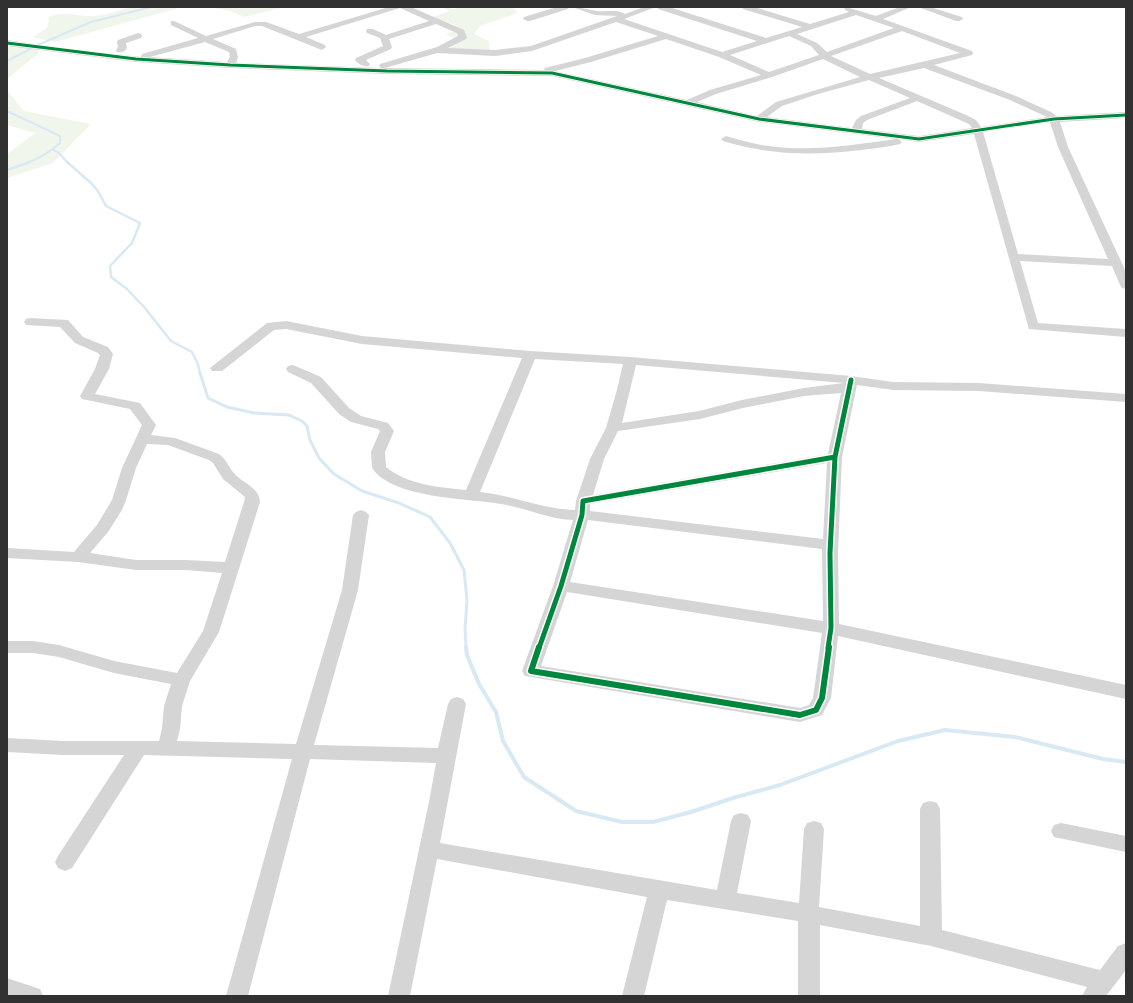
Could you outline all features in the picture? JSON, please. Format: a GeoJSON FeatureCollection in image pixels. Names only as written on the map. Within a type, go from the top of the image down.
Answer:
{"type":"FeatureCollection","features":[{"type":"Feature","properties":{"kind":"street"},"geometry":{"type":"LineString","coordinates":[[298,37],[397,7]]}},
{"type":"Feature","properties":{"kind":"street"},"geometry":{"type":"LineString","coordinates":[[408,8],[420,7]]}},
{"type":"Feature","properties":{"kind":"street"},"geometry":{"type":"LineString","coordinates":[[527,19],[565,7]]}},
{"type":"Feature","properties":{"kind":"street"},"geometry":{"type":"LineString","coordinates":[[576,7],[595,12],[628,15]]}},
{"type":"Feature","properties":{"kind":"street"},"geometry":{"type":"LineString","coordinates":[[437,50],[495,52],[522,50],[540,46],[652,7]]}},
{"type":"Feature","properties":{"kind":"street"},"geometry":{"type":"LineString","coordinates":[[661,7],[763,40]]}},
{"type":"Feature","properties":{"kind":"street"},"geometry":{"type":"LineString","coordinates":[[746,7],[807,26]]}},
{"type":"Feature","properties":{"kind":"street"},"geometry":{"type":"LineString","coordinates":[[759,119],[779,104],[869,77],[926,65],[969,53],[843,7]]}},
{"type":"Feature","properties":{"kind":"street"},"geometry":{"type":"LineString","coordinates":[[876,19],[907,7]]}},
{"type":"Feature","properties":{"kind":"street"},"geometry":{"type":"LineString","coordinates":[[922,7],[960,20]]}},
{"type":"Feature","properties":{"kind":"street"},"geometry":{"type":"LineString","coordinates":[[232,61],[366,64],[386,69],[437,50],[463,37],[457,29],[408,8]]}},
{"type":"Feature","properties":{"kind":"street"},"geometry":{"type":"LineString","coordinates":[[722,55],[763,40],[857,12]]}},
{"type":"Feature","properties":{"kind":"street"},"geometry":{"type":"LineString","coordinates":[[616,19],[722,55],[769,75]]}},
{"type":"Feature","properties":{"kind":"street"},"geometry":{"type":"LineString","coordinates":[[385,38],[437,21]]}},
{"type":"Feature","properties":{"kind":"street"},"geometry":{"type":"LineString","coordinates":[[174,23],[204,39],[231,49],[232,61]]}},
{"type":"Feature","properties":{"kind":"street"},"geometry":{"type":"LineString","coordinates":[[62,51],[92,48],[120,50],[143,57],[259,24],[266,25],[322,47]]}},
{"type":"Feature","properties":{"kind":"street"},"geometry":{"type":"LineString","coordinates":[[686,104],[714,92],[769,75],[903,28]]}},
{"type":"Feature","properties":{"kind":"street"},"geometry":{"type":"LineString","coordinates":[[366,64],[359,60],[387,48],[388,45],[385,38],[370,31]]}},
{"type":"Feature","properties":{"kind":"street"},"geometry":{"type":"LineString","coordinates":[[788,33],[816,46],[823,51],[824,56],[917,98],[963,116],[973,122],[978,131],[1033,326],[1126,334]]}},
{"type":"Feature","properties":{"kind":"street"},"geometry":{"type":"LineString","coordinates":[[120,50],[123,48],[121,42],[138,36]]}},
{"type":"Feature","properties":{"kind":"street"},"geometry":{"type":"LineString","coordinates":[[7,43],[62,51],[143,57],[386,69],[543,71],[588,60],[666,36]]}},
{"type":"Feature","properties":{"kind":"street"},"geometry":{"type":"LineString","coordinates":[[495,52],[517,62],[543,71],[582,78],[686,104],[759,119],[856,132],[920,138]]}},
{"type":"Feature","properties":{"kind":"street"},"geometry":{"type":"LineString","coordinates":[[926,65],[1014,98],[1050,115],[1054,119],[1063,147],[1126,284]]}},
{"type":"Feature","properties":{"kind":"street"},"geometry":{"type":"LineString","coordinates":[[856,132],[859,122],[864,118],[917,98]]}},
{"type":"Feature","properties":{"kind":"street"},"geometry":{"type":"LineString","coordinates":[[726,139],[754,147],[794,151],[842,149],[978,131],[1054,119],[1126,115]]}},
{"type":"Feature","properties":{"kind":"street"},"geometry":{"type":"LineString","coordinates":[[1014,257],[1116,264]]}},
{"type":"Feature","properties":{"kind":"street"},"geometry":{"type":"LineString","coordinates":[[30,322],[64,323],[79,340],[103,350],[107,354],[102,369],[87,396],[135,406],[149,425],[129,468],[119,500],[114,510],[103,528],[78,557]]}},
{"type":"Feature","properties":{"kind":"street"},"geometry":{"type":"LineString","coordinates":[[217,368],[271,326],[286,325],[362,340],[530,355],[630,361],[850,384],[979,387],[1126,398]]}},
{"type":"Feature","properties":{"kind":"street"},"geometry":{"type":"LineString","coordinates":[[471,496],[530,355]]}},
{"type":"Feature","properties":{"kind":"street"},"geometry":{"type":"LineString","coordinates":[[630,361],[624,390],[613,428],[597,458],[561,586],[532,671],[800,715],[816,710],[822,698],[832,628],[831,545],[835,457],[850,384]]}},
{"type":"Feature","properties":{"kind":"street"},"geometry":{"type":"LineString","coordinates":[[292,369],[316,380],[321,388],[344,410],[356,419],[384,426],[387,431],[378,452],[379,468],[385,476],[396,481],[423,488],[471,496],[501,499],[552,513],[571,516],[583,508],[835,457]]}},
{"type":"Feature","properties":{"kind":"street"},"geometry":{"type":"LineString","coordinates":[[613,428],[700,415],[742,404],[850,384]]}},
{"type":"Feature","properties":{"kind":"street"},"geometry":{"type":"LineString","coordinates":[[142,439],[170,440],[214,457],[218,460],[228,476],[248,491],[252,496],[252,502],[211,632],[181,680],[173,706],[171,729],[166,748]]}},
{"type":"Feature","properties":{"kind":"street"},"geometry":{"type":"LineString","coordinates":[[583,508],[628,519],[831,545]]}},
{"type":"Feature","properties":{"kind":"street"},"geometry":{"type":"LineString","coordinates":[[237,996],[322,681],[350,590],[361,515]]}},
{"type":"Feature","properties":{"kind":"street"},"geometry":{"type":"LineString","coordinates":[[7,553],[78,557],[136,565],[186,565],[231,568]]}},
{"type":"Feature","properties":{"kind":"street"},"geometry":{"type":"LineString","coordinates":[[561,586],[769,620],[832,628],[972,658],[1008,668],[1126,692]]}},
{"type":"Feature","properties":{"kind":"street"},"geometry":{"type":"LineString","coordinates":[[7,647],[33,647],[59,650],[119,668],[181,680]]}},
{"type":"Feature","properties":{"kind":"street"},"geometry":{"type":"LineString","coordinates":[[399,996],[439,802],[446,756],[457,704]]}},
{"type":"Feature","properties":{"kind":"street"},"geometry":{"type":"LineString","coordinates":[[7,745],[63,748],[166,748],[446,756]]}},
{"type":"Feature","properties":{"kind":"street"},"geometry":{"type":"LineString","coordinates":[[65,862],[139,748]]}},
{"type":"Feature","properties":{"kind":"street"},"geometry":{"type":"LineString","coordinates":[[930,809],[931,937]]}},
{"type":"Feature","properties":{"kind":"street"},"geometry":{"type":"LineString","coordinates":[[725,901],[741,821]]}},
{"type":"Feature","properties":{"kind":"street"},"geometry":{"type":"LineString","coordinates":[[809,996],[809,914],[814,829]]}},
{"type":"Feature","properties":{"kind":"street"},"geometry":{"type":"LineString","coordinates":[[1061,831],[1126,844]]}},
{"type":"Feature","properties":{"kind":"street"},"geometry":{"type":"LineString","coordinates":[[429,849],[659,890],[809,914],[931,937],[1098,989],[1124,960]]}},
{"type":"Feature","properties":{"kind":"street"},"geometry":{"type":"LineString","coordinates":[[633,996],[645,942],[659,890]]}},
{"type":"Feature","properties":{"kind":"street"},"geometry":{"type":"LineString","coordinates":[[7,988],[32,996]]}},
{"type":"Feature","properties":{"kind":"shaded area"},"geometry":{"type":"Polygon","coordinates":[[[129,7],[182,7],[55,42],[33,37],[47,28],[49,20],[48,17],[54,15],[65,14],[95,16],[112,13],[129,7]]]}},
{"type":"Feature","properties":{"kind":"shaded area"},"geometry":{"type":"Polygon","coordinates":[[[207,7],[285,7],[244,17],[231,11],[207,7]]]}},
{"type":"Feature","properties":{"kind":"shaded area"},"geometry":{"type":"Polygon","coordinates":[[[447,7],[453,9],[462,7],[511,7],[517,11],[515,14],[480,26],[474,34],[489,41],[490,51],[444,49],[455,46],[456,40],[446,34],[455,30],[455,25],[433,17],[449,11],[444,8],[447,7]]]}},
{"type":"Feature","properties":{"kind":"shaded area"},"geometry":{"type":"Polygon","coordinates":[[[13,46],[38,50],[39,53],[7,79],[7,47],[13,46]]]}},
{"type":"Feature","properties":{"kind":"shaded area"},"geometry":{"type":"Polygon","coordinates":[[[7,90],[24,111],[91,124],[53,163],[7,178],[7,154],[35,133],[7,125],[7,90]]]}},
{"type":"Feature","properties":{"kind":"waterway"},"geometry":{"type":"LineString","coordinates":[[7,61],[40,44],[91,22],[151,7]]}},
{"type":"Feature","properties":{"kind":"waterway"},"geometry":{"type":"LineString","coordinates":[[7,111],[60,136],[60,143],[45,154],[27,163]]}},
{"type":"Feature","properties":{"kind":"waterway"},"geometry":{"type":"LineString","coordinates":[[53,150],[58,152],[67,162]]}},
{"type":"Feature","properties":{"kind":"waterway"},"geometry":{"type":"LineString","coordinates":[[7,170],[30,162]]}},
{"type":"Feature","properties":{"kind":"waterway"},"geometry":{"type":"LineString","coordinates":[[67,162],[91,183],[98,191],[106,206],[140,223],[132,243],[110,266],[111,277],[127,289],[144,307],[171,341],[192,352],[198,364],[200,374]]}},
{"type":"Feature","properties":{"kind":"waterway"},"geometry":{"type":"LineString","coordinates":[[200,373],[208,398],[227,407],[254,413],[289,415],[302,421],[307,426],[310,440],[319,458],[334,474],[362,491],[399,503],[430,517],[450,543],[464,570],[467,600],[465,629],[466,648]]}},
{"type":"Feature","properties":{"kind":"waterway"},"geometry":{"type":"LineString","coordinates":[[466,647],[467,655],[479,684],[496,712],[503,741],[524,777],[576,811],[622,822],[653,822],[691,812],[733,798],[780,785],[898,741],[945,730],[1015,737],[1103,759],[1126,762]]}},
{"type":"Feature","properties":{"kind":"cycle path"},"geometry":{"type":"LineString","coordinates":[[7,43],[136,59],[230,65],[387,71],[552,73],[759,119],[919,139],[1054,119],[1126,115]]}},
{"type":"Feature","properties":{"kind":"cycle path"},"geometry":{"type":"LineString","coordinates":[[835,457],[583,501],[582,515],[561,586],[531,671],[800,715],[816,710],[822,698],[831,628],[830,553],[835,457],[851,380]]}}]}
